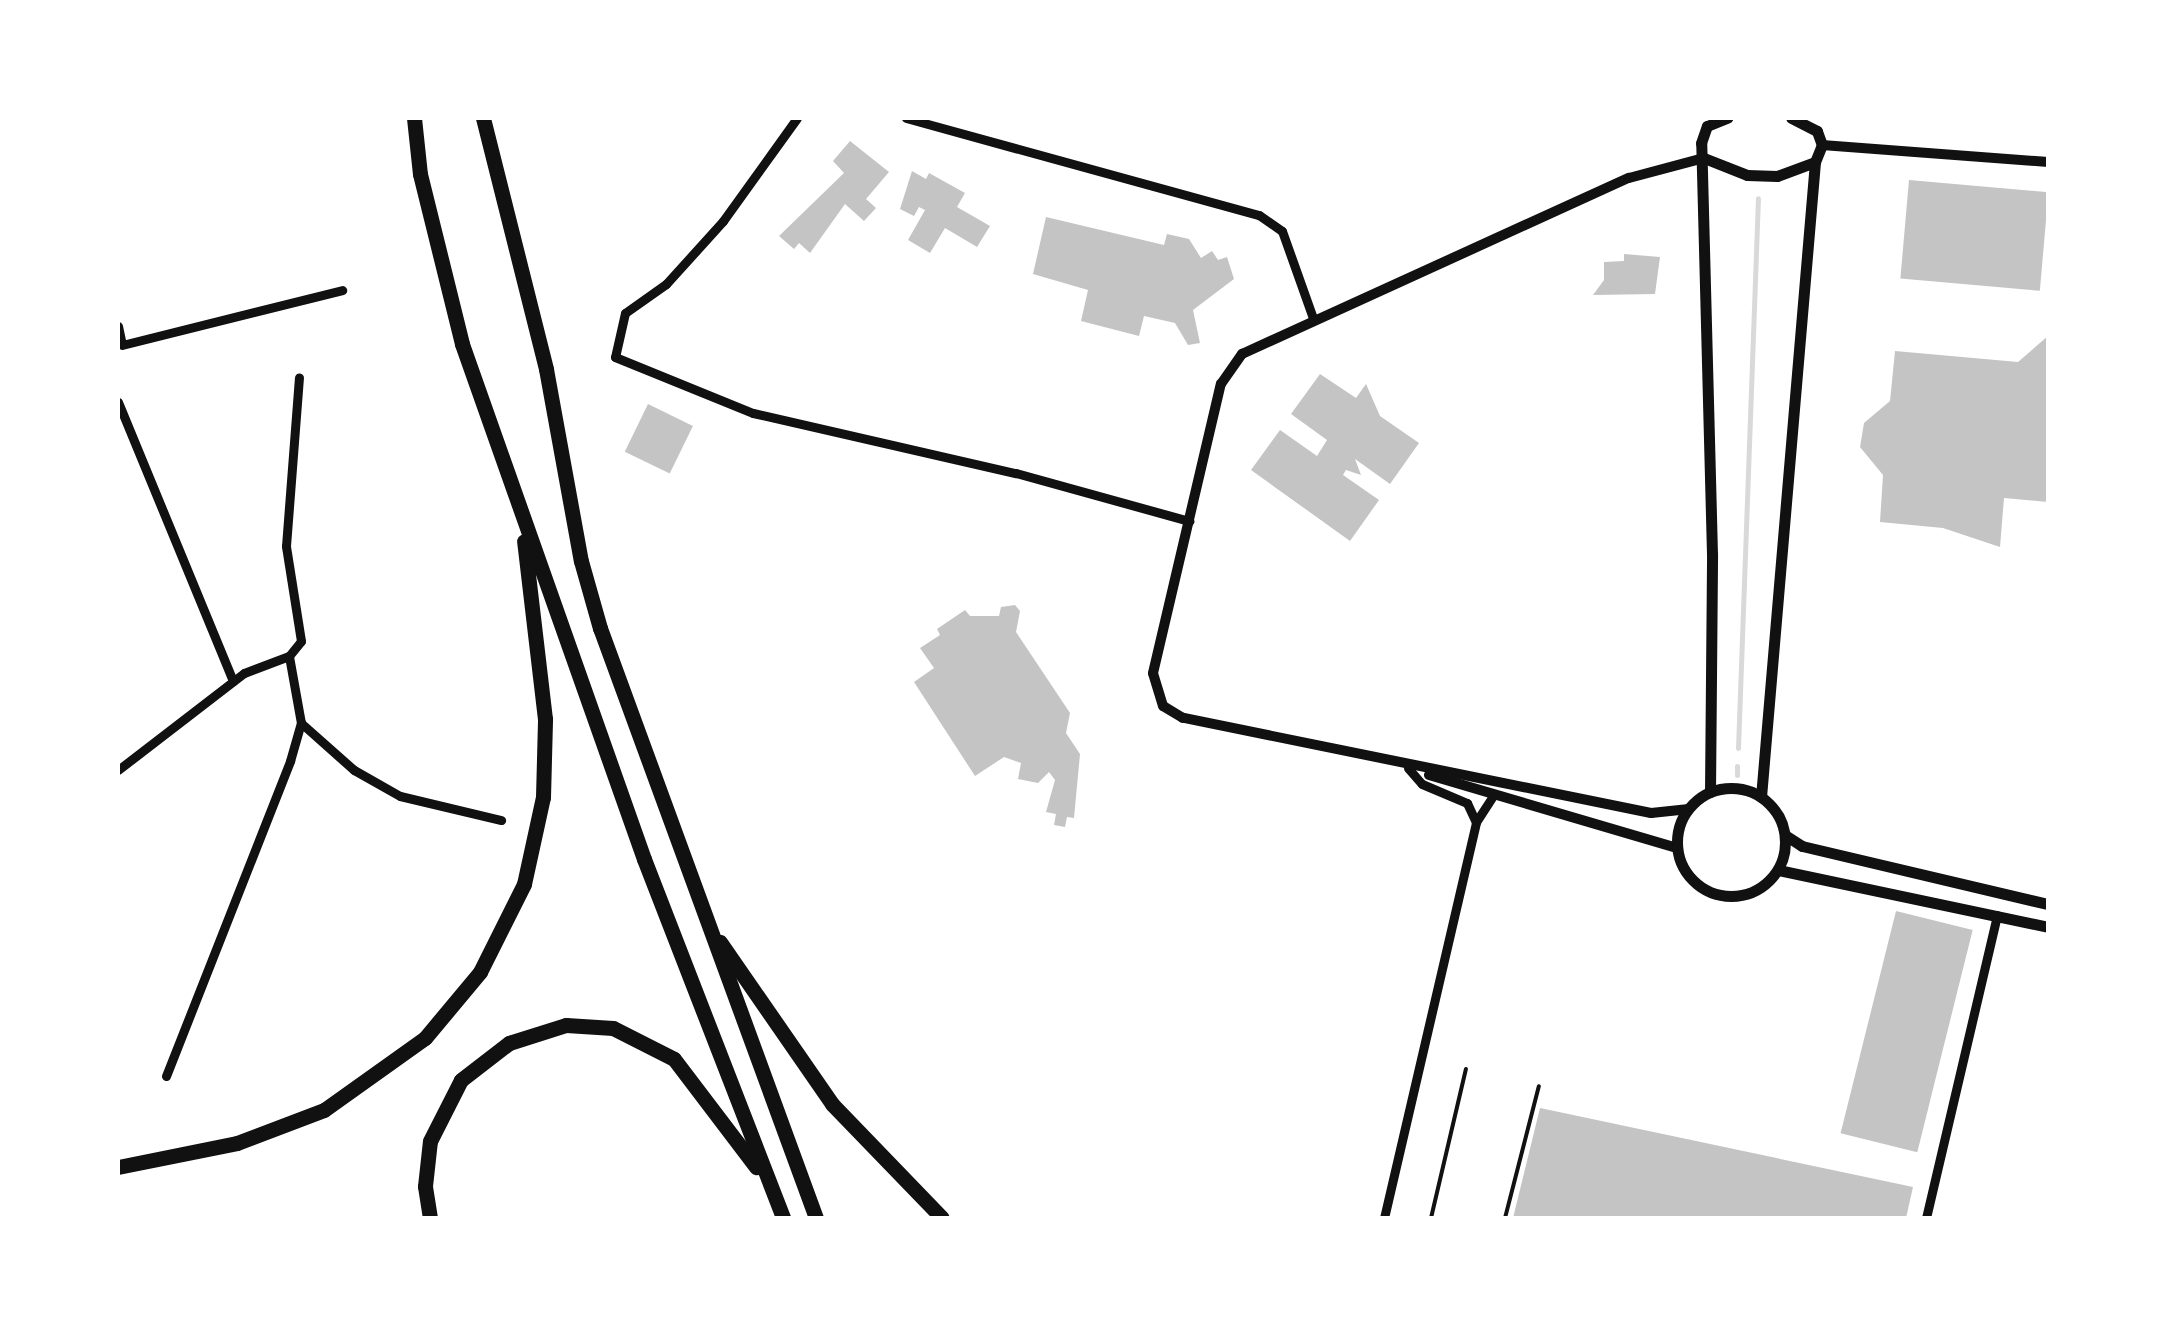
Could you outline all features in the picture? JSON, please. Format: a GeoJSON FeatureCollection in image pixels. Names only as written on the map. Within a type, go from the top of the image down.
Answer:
{"type":"FeatureCollection","features":[{"type":"Feature","properties":{"kind":"highway"},"geometry":{"type":"LineString","coordinates":[[414,118],[446,287],[519,506],[783,1218]]}},
{"type":"Feature","properties":{"kind":"highway"},"geometry":{"type":"LineString","coordinates":[[483,118],[546,369],[581,561],[697,898],[816,1218]]}},
{"type":"Feature","properties":{"kind":"highway"},"geometry":{"type":"LineString","coordinates":[[118,1167],[238,1143],[350,1096],[425,1038],[496,945],[532,862],[546,760],[519,506]]}},
{"type":"Feature","properties":{"kind":"highway"},"geometry":{"type":"LineString","coordinates":[[697,898],[723,948],[832,1104],[942,1218]]}},
{"type":"Feature","properties":{"kind":"highway"},"geometry":{"type":"LineString","coordinates":[[430,1218],[425,1186],[430,1141],[461,1080],[518,1038],[566,1025],[613,1028],[674,1059],[707,1094],[773,1193]]}},
{"type":"Feature","properties":{"kind":"main road"},"geometry":{"type":"LineString","coordinates":[[1710,792],[1704,158],[1706,122],[1726,118]]}},
{"type":"Feature","properties":{"kind":"main road"},"geometry":{"type":"LineString","coordinates":[[1790,118],[1820,138]]}},
{"type":"Feature","properties":{"kind":"main road"},"geometry":{"type":"LineString","coordinates":[[1761,797],[1814,162],[1821,118]]}},
{"type":"Feature","properties":{"kind":"main road"},"geometry":{"type":"LineString","coordinates":[[1704,158],[1746,176],[1777,176],[1814,162]]}},
{"type":"Feature","properties":{"kind":"main road"},"geometry":{"type":"LineString","coordinates":[[1784,835],[1778,870],[1753,892],[1720,895],[1691,878],[1678,848],[1689,809],[1710,792],[1745,790],[1761,797],[1784,835],[1802,846],[2048,904]]}},
{"type":"Feature","properties":{"kind":"main road"},"geometry":{"type":"LineString","coordinates":[[1778,870],[2048,928]]}},
{"type":"Feature","properties":{"kind":"main road"},"geometry":{"type":"LineString","coordinates":[[1997,916],[2002,893]]}},
{"type":"Feature","properties":{"kind":"street"},"geometry":{"type":"LineString","coordinates":[[797,118],[722,220],[666,284],[625,313],[615,356],[753,413],[1016,473],[1189,521]]}},
{"type":"Feature","properties":{"kind":"street"},"geometry":{"type":"LineString","coordinates":[[906,118],[1259,215],[1282,231],[1313,318]]}},
{"type":"Feature","properties":{"kind":"street"},"geometry":{"type":"LineString","coordinates":[[1820,138],[2048,162]]}},
{"type":"Feature","properties":{"kind":"street"},"geometry":{"type":"LineString","coordinates":[[1689,809],[1651,812],[1404,767],[1183,718],[1163,706],[1154,673],[1189,521],[1231,366],[1313,318],[1483,248],[1629,178],[1704,158]]}},
{"type":"Feature","properties":{"kind":"street"},"geometry":{"type":"LineString","coordinates":[[118,326],[120,345],[342,290]]}},
{"type":"Feature","properties":{"kind":"street"},"geometry":{"type":"LineString","coordinates":[[118,770],[233,680],[289,656],[301,641],[286,546],[299,377]]}},
{"type":"Feature","properties":{"kind":"street"},"geometry":{"type":"LineString","coordinates":[[118,402],[233,680]]}},
{"type":"Feature","properties":{"kind":"street"},"geometry":{"type":"LineString","coordinates":[[166,1076],[301,723],[289,656]]}},
{"type":"Feature","properties":{"kind":"street"},"geometry":{"type":"LineString","coordinates":[[301,723],[354,770],[400,796],[502,820]]}},
{"type":"Feature","properties":{"kind":"street"},"geometry":{"type":"LineString","coordinates":[[1404,767],[1492,797],[1678,848]]}},
{"type":"Feature","properties":{"kind":"street"},"geometry":{"type":"LineString","coordinates":[[1404,767],[1422,784],[1467,802],[1476,822]]}},
{"type":"Feature","properties":{"kind":"street"},"geometry":{"type":"LineString","coordinates":[[1384,1218],[1476,822],[1492,797]]}},
{"type":"Feature","properties":{"kind":"street"},"geometry":{"type":"LineString","coordinates":[[1926,1218],[1997,916]]}},
{"type":"Feature","properties":{"kind":"lane"},"geometry":{"type":"LineString","coordinates":[[1431,1218],[1466,1068]]}},
{"type":"Feature","properties":{"kind":"lane"},"geometry":{"type":"LineString","coordinates":[[1505,1218],[1539,1086]]}},
{"type":"Feature","properties":{"kind":"building"},"geometry":{"type":"Polygon","coordinates":[[[850,141],[889,172],[866,199],[876,208],[864,221],[845,204],[810,253],[799,243],[794,249],[779,236],[844,173],[833,161],[850,141]]]}},
{"type":"Feature","properties":{"kind":"building"},"geometry":{"type":"Polygon","coordinates":[[[912,171],[926,179],[929,173],[965,193],[957,207],[990,226],[977,247],[945,228],[930,253],[908,240],[925,210],[919,207],[914,216],[900,209],[912,171]]]}},
{"type":"Feature","properties":{"kind":"building"},"geometry":{"type":"Polygon","coordinates":[[[1909,180],[2048,192],[2040,291],[1900,279],[1909,180]]]}},
{"type":"Feature","properties":{"kind":"building"},"geometry":{"type":"Polygon","coordinates":[[[1046,217],[1164,245],[1167,234],[1189,239],[1201,258],[1212,251],[1218,260],[1227,257],[1234,279],[1193,310],[1200,343],[1188,345],[1175,323],[1144,316],[1139,336],[1081,321],[1088,290],[1033,274],[1046,217]]]}},
{"type":"Feature","properties":{"kind":"building"},"geometry":{"type":"Polygon","coordinates":[[[1624,254],[1660,257],[1655,294],[1593,295],[1604,280],[1604,262],[1624,261],[1624,254]]]}},
{"type":"Feature","properties":{"kind":"building"},"geometry":{"type":"Polygon","coordinates":[[[2048,336],[2048,502],[2004,498],[2000,547],[1943,528],[1880,522],[1883,475],[1860,447],[1864,423],[1890,401],[1895,351],[2018,362],[2048,336]]]}},
{"type":"Feature","properties":{"kind":"building"},"geometry":{"type":"Polygon","coordinates":[[[1320,374],[1356,398],[1366,384],[1380,416],[1419,443],[1390,484],[1355,459],[1361,475],[1346,470],[1343,475],[1379,500],[1350,541],[1251,470],[1280,430],[1317,456],[1327,440],[1291,414],[1320,374]]]}},
{"type":"Feature","properties":{"kind":"building"},"geometry":{"type":"Polygon","coordinates":[[[648,404],[693,426],[670,474],[625,452],[648,404]]]}},
{"type":"Feature","properties":{"kind":"building"},"geometry":{"type":"Polygon","coordinates":[[[1015,605],[1020,611],[1016,632],[1070,713],[1066,733],[1080,754],[1074,818],[1067,817],[1065,827],[1054,825],[1056,814],[1046,812],[1055,780],[1049,772],[1038,783],[1018,779],[1021,763],[1004,757],[975,776],[914,682],[934,668],[920,648],[940,635],[937,629],[965,610],[970,616],[999,616],[1001,607],[1015,605]]]}},
{"type":"Feature","properties":{"kind":"building"},"geometry":{"type":"Polygon","coordinates":[[[1896,911],[1973,930],[1917,1152],[1841,1133],[1896,911]]]}},
{"type":"Feature","properties":{"kind":"building"},"geometry":{"type":"Polygon","coordinates":[[[1540,1108],[1913,1187],[1906,1218],[1513,1218],[1540,1108]]]}},
{"type":"Feature","properties":{"kind":"waterway"},"geometry":{"type":"LineString","coordinates":[[1738,748],[1758,198]]}},
{"type":"Feature","properties":{"kind":"waterway"},"geometry":{"type":"LineString","coordinates":[[1737,766],[1737,775]]}}]}
